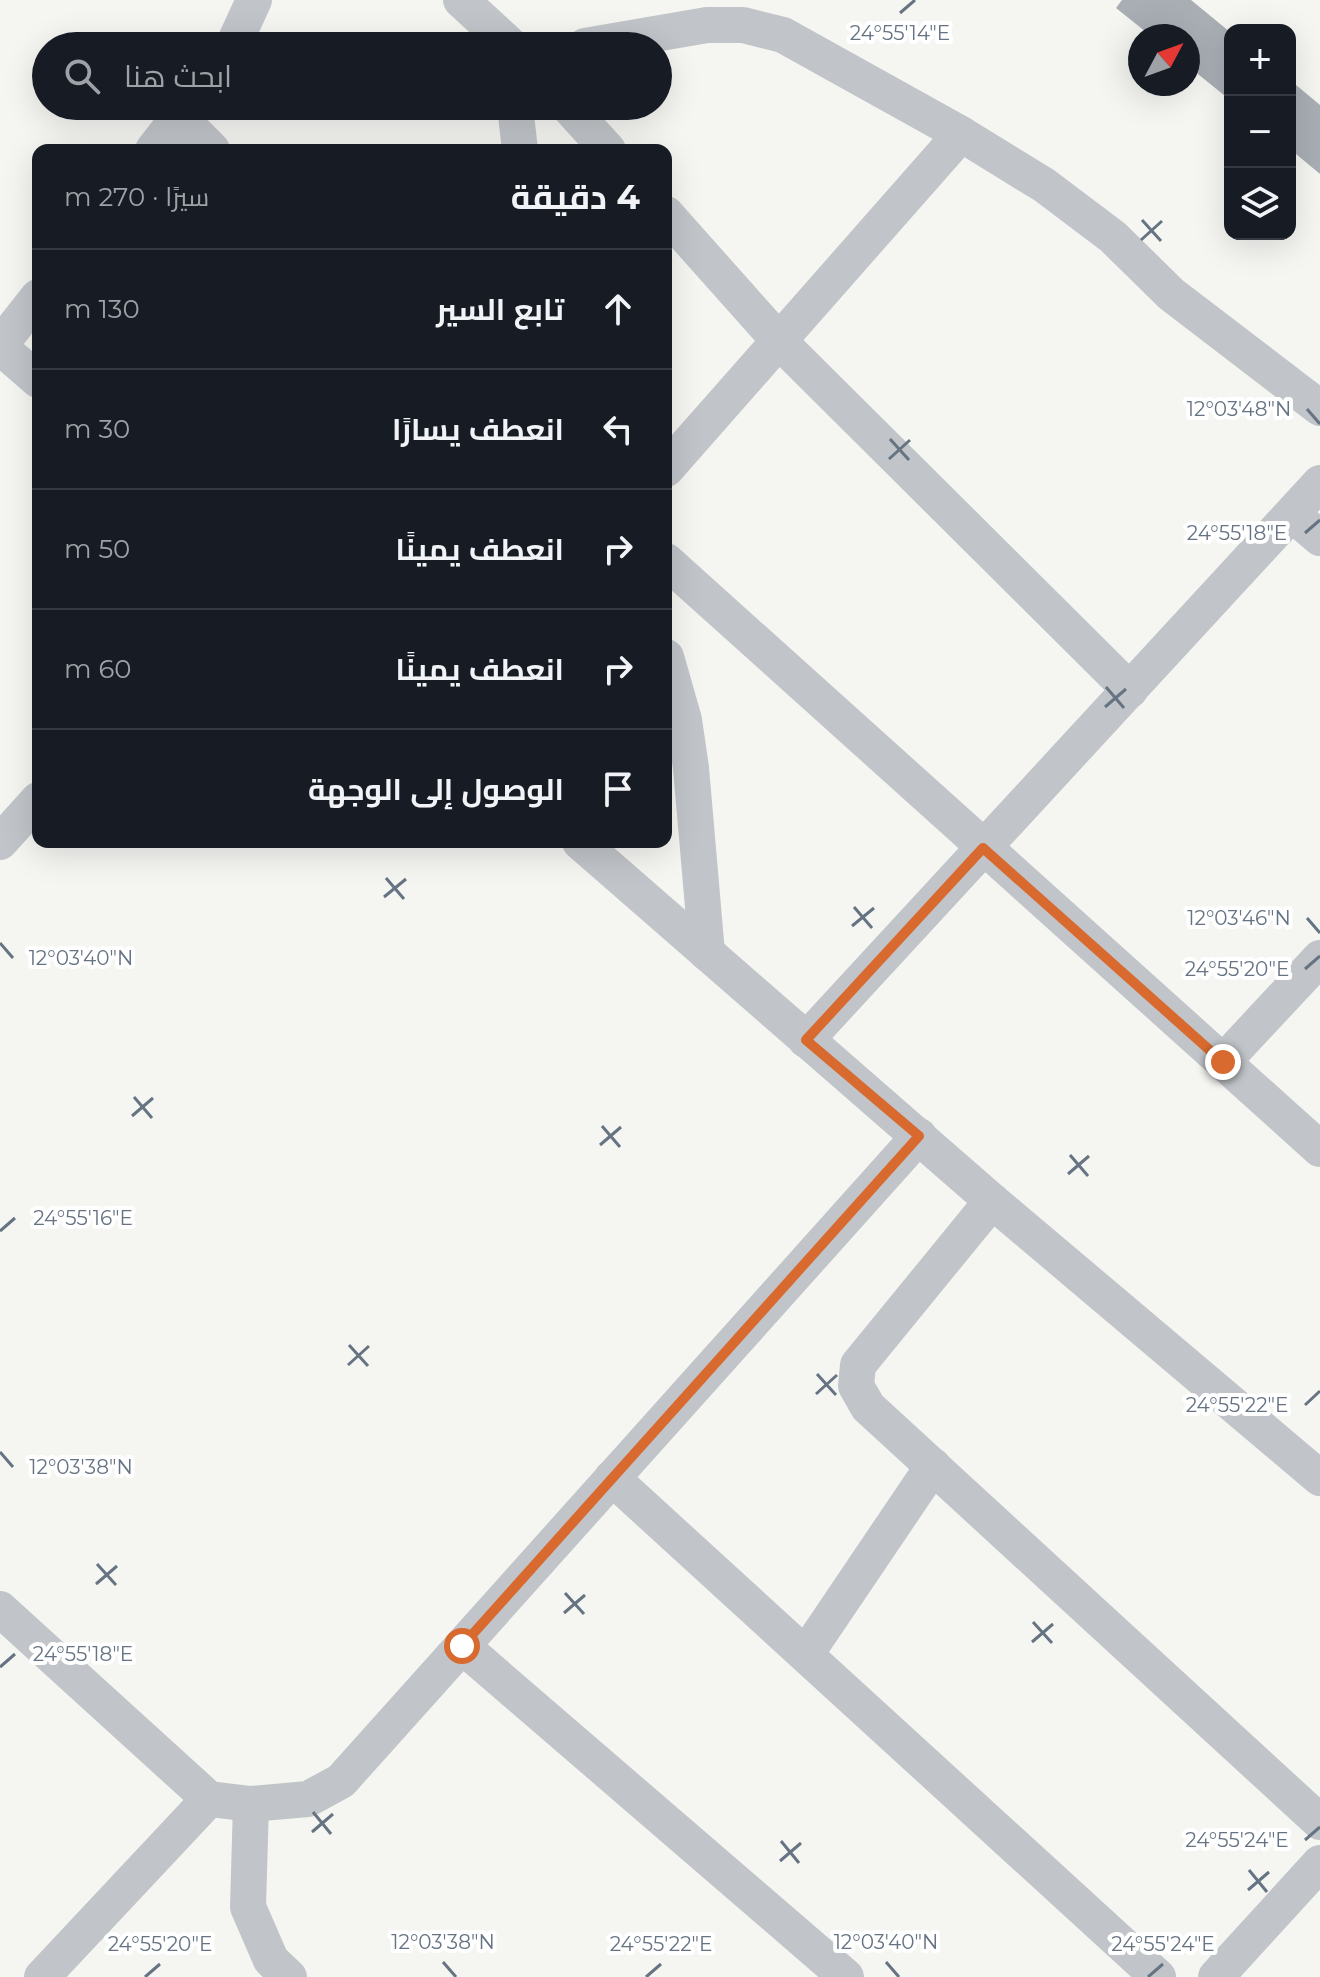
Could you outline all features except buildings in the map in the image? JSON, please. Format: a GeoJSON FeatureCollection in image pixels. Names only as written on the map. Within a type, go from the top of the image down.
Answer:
{"type":"FeatureCollection","features":[{"type":"Feature","properties":{"kind":"street"},"geometry":{"type":"LineString","coordinates":[[239,32],[254,0]]}},
{"type":"Feature","properties":{"kind":"street"},"geometry":{"type":"LineString","coordinates":[[461,0],[496,32]]}},
{"type":"Feature","properties":{"kind":"street"},"geometry":{"type":"LineString","coordinates":[[641,32],[717,13],[743,25],[783,35],[961,134],[1044,185],[1113,237],[1171,294],[1320,408]]}},
{"type":"Feature","properties":{"kind":"street"},"geometry":{"type":"LineString","coordinates":[[158,144],[176,120]]}},
{"type":"Feature","properties":{"kind":"street"},"geometry":{"type":"LineString","coordinates":[[190,120],[208,144]]}},
{"type":"Feature","properties":{"kind":"street"},"geometry":{"type":"LineString","coordinates":[[517,120],[519,144]]}},
{"type":"Feature","properties":{"kind":"street"},"geometry":{"type":"LineString","coordinates":[[581,120],[603,144]]}},
{"type":"Feature","properties":{"kind":"street"},"geometry":{"type":"LineString","coordinates":[[672,462],[961,134]]}},
{"type":"Feature","properties":{"kind":"street"},"geometry":{"type":"LineString","coordinates":[[672,221],[780,342],[1130,690]]}},
{"type":"Feature","properties":{"kind":"street"},"geometry":{"type":"LineString","coordinates":[[32,305],[0,346],[32,375]]}},
{"type":"Feature","properties":{"kind":"street"},"geometry":{"type":"LineString","coordinates":[[806,1040],[1320,483]]}},
{"type":"Feature","properties":{"kind":"street"},"geometry":{"type":"LineString","coordinates":[[1293,515],[1320,538]]}},
{"type":"Feature","properties":{"kind":"street"},"geometry":{"type":"LineString","coordinates":[[672,566],[1320,1149]]}},
{"type":"Feature","properties":{"kind":"street"},"geometry":{"type":"LineString","coordinates":[[672,678],[684,720],[691,768],[707,953]]}},
{"type":"Feature","properties":{"kind":"street"},"geometry":{"type":"LineString","coordinates":[[0,842],[32,807]]}},
{"type":"Feature","properties":{"kind":"street"},"geometry":{"type":"LineString","coordinates":[[587,848],[992,1201],[1314,1462]]}},
{"type":"Feature","properties":{"kind":"street"},"geometry":{"type":"LineString","coordinates":[[1223,1062],[1320,958]]}},
{"type":"Feature","properties":{"kind":"street"},"geometry":{"type":"LineString","coordinates":[[0,1609],[209,1799],[251,1804],[308,1799],[341,1781],[919,1136]]}},
{"type":"Feature","properties":{"kind":"street"},"geometry":{"type":"LineString","coordinates":[[992,1201],[858,1365],[856,1386],[868,1407],[1320,1822]]}},
{"type":"Feature","properties":{"kind":"street"},"geometry":{"type":"LineString","coordinates":[[806,1654],[933,1466]]}},
{"type":"Feature","properties":{"kind":"street"},"geometry":{"type":"LineString","coordinates":[[612,1478],[1158,1977]]}},
{"type":"Feature","properties":{"kind":"street"},"geometry":{"type":"LineString","coordinates":[[462,1646],[846,1977]]}},
{"type":"Feature","properties":{"kind":"street"},"geometry":{"type":"LineString","coordinates":[[42,1977],[209,1799]]}},
{"type":"Feature","properties":{"kind":"street"},"geometry":{"type":"LineString","coordinates":[[251,1804],[248,1907],[271,1960],[289,1977]]}},
{"type":"Feature","properties":{"kind":"street"},"geometry":{"type":"LineString","coordinates":[[1216,1977],[1320,1863]]}},
{"type":"Feature","properties":{"kind":"route"},"geometry":{"type":"LineString","coordinates":[[462,1646],[919,1136],[806,1040],[983,848],[1223,1062]]}}]}
